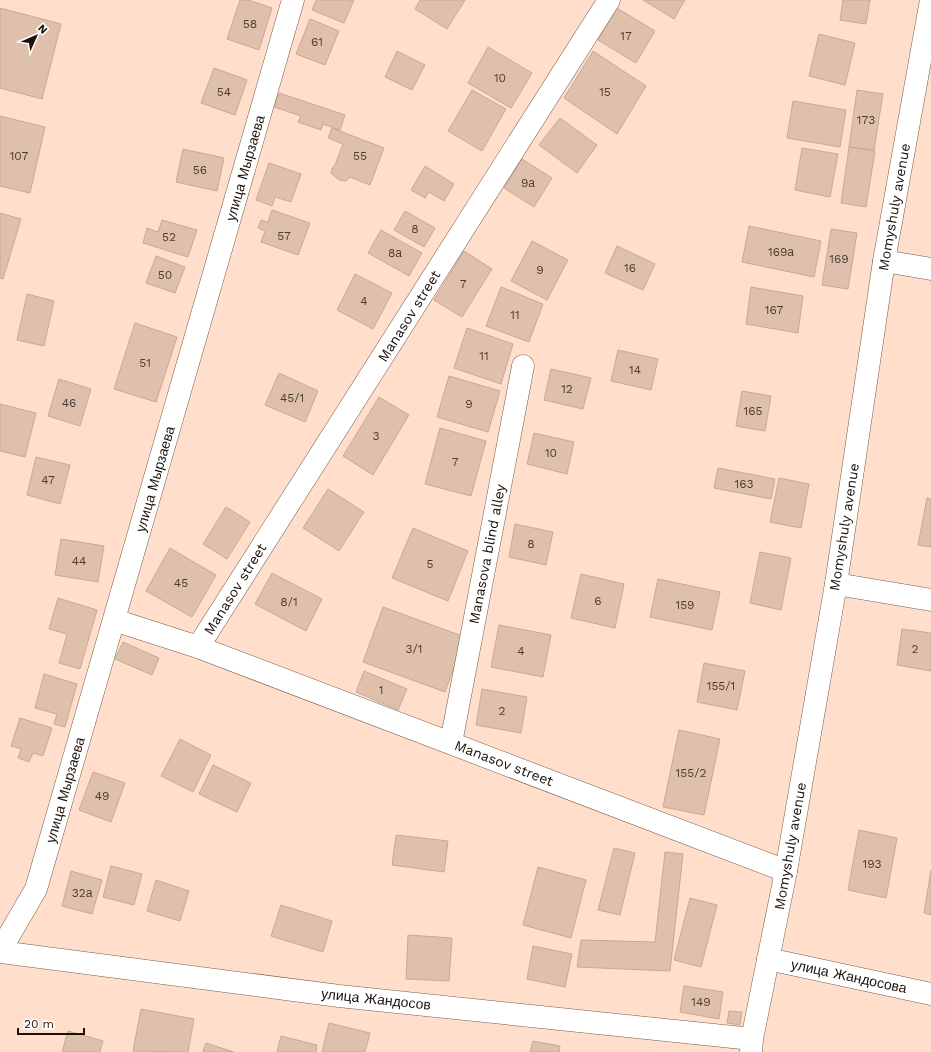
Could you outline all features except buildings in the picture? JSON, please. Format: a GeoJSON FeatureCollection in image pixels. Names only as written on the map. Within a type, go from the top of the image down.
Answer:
{"type":"FeatureCollection","features":[{"type":"Feature","properties":{"kind":"street","name":"улица Мырзаева"},"geometry":{"type":"LineString","coordinates":[[0,951],[36,889],[293,0]]}},
{"type":"Feature","properties":{"kind":"street","name":"Manasov street"},"geometry":{"type":"LineString","coordinates":[[609,0],[198,647],[786,871]]}},
{"type":"Feature","properties":{"kind":"street","name":"Momyshuly avenue"},"geometry":{"type":"LineString","coordinates":[[752,1046],[786,871],[836,584],[884,261],[931,0]]}},
{"type":"Feature","properties":{"kind":"street"},"geometry":{"type":"LineString","coordinates":[[884,261],[931,269]]}},
{"type":"Feature","properties":{"kind":"street","name":"Manasova blind alley"},"geometry":{"type":"LineString","coordinates":[[451,743],[523,366]]}},
{"type":"Feature","properties":{"kind":"street"},"geometry":{"type":"LineString","coordinates":[[836,584],[931,600]]}},
{"type":"Feature","properties":{"kind":"street"},"geometry":{"type":"LineString","coordinates":[[114,620],[198,647]]}},
{"type":"Feature","properties":{"kind":"street","name":"улица Жандосов"},"geometry":{"type":"LineString","coordinates":[[0,951],[339,996],[752,1046]]}},
{"type":"Feature","properties":{"kind":"street","name":"улица Жандосова"},"geometry":{"type":"LineString","coordinates":[[768,959],[931,994]]}}]}
